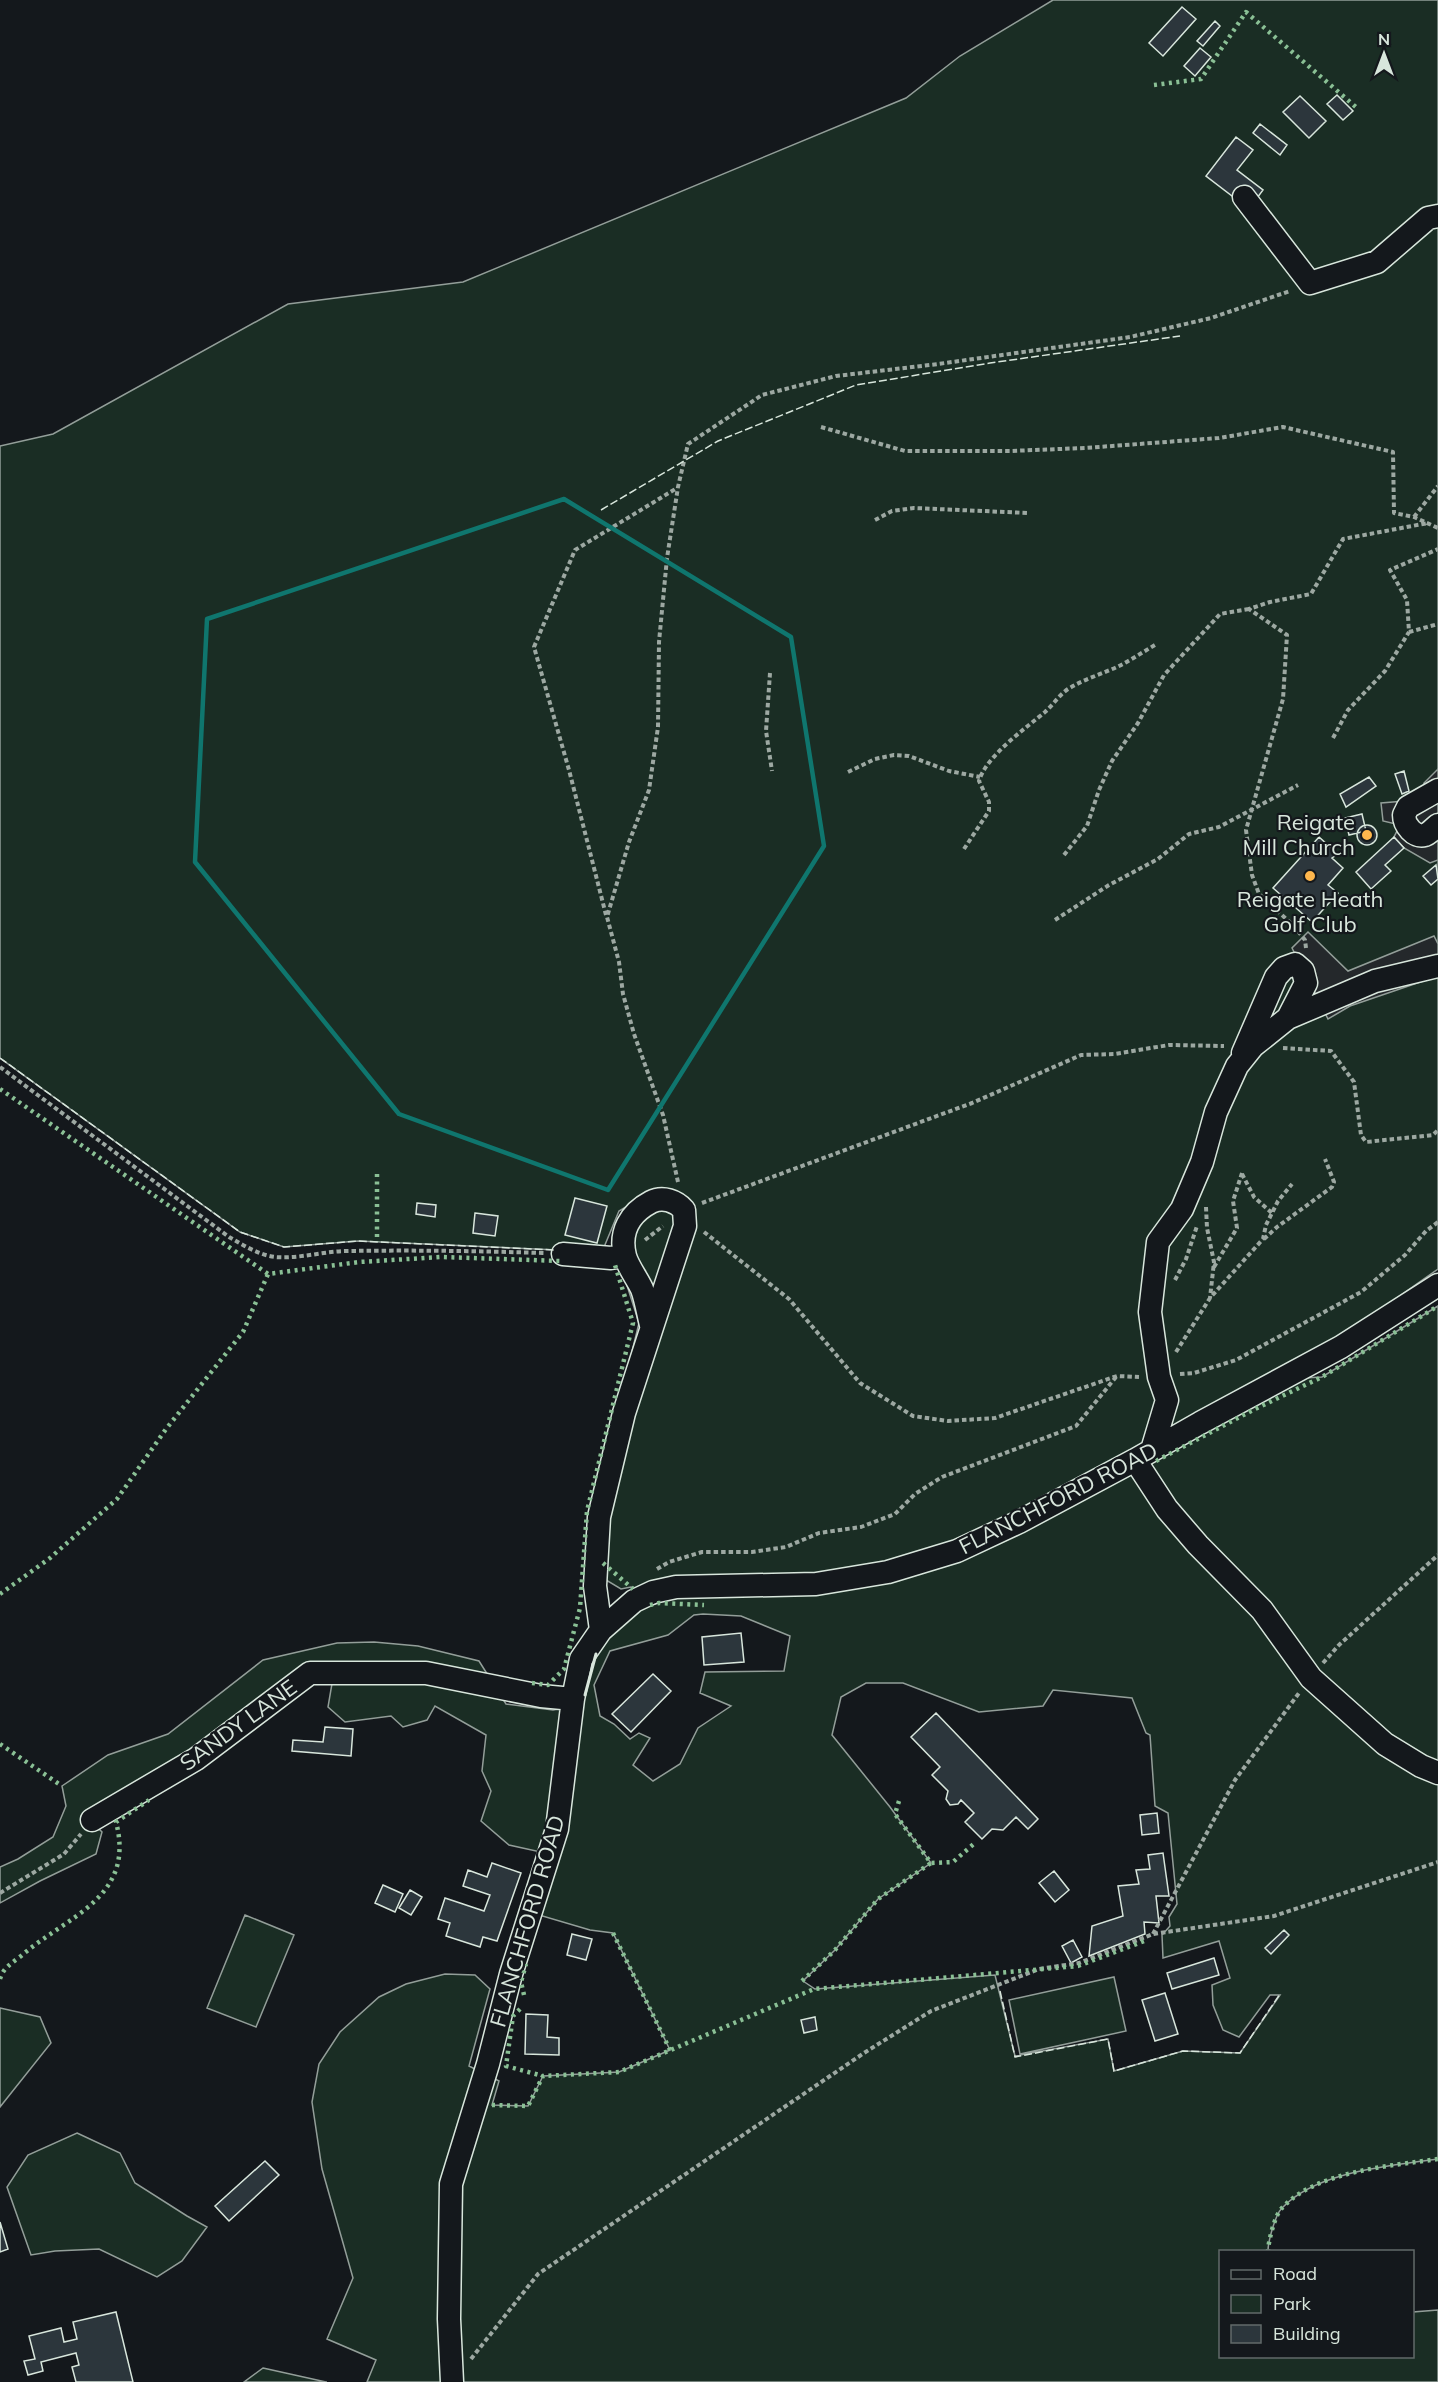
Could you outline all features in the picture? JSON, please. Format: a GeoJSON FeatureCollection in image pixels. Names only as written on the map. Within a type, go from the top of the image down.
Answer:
{"type":"FeatureCollection","features":[{"type":"Feature","properties":{"kind":"street"},"geometry":{"type":"LineString","coordinates":[[1244,197],[1310,283],[1377,262],[1428,218],[1438,216]]}},
{"type":"Feature","properties":{"kind":"street"},"geometry":{"type":"LineString","coordinates":[[1438,790],[1408,807],[1404,815],[1407,827],[1418,834],[1428,834],[1438,825]]}},
{"type":"Feature","properties":{"kind":"street"},"geometry":{"type":"LineString","coordinates":[[1200,1423],[1167,1400],[1159,1375],[1150,1312],[1158,1242],[1182,1209],[1202,1162],[1216,1112],[1245,1052],[1279,972],[1295,964],[1303,971],[1306,983],[1288,1018]]}},
{"type":"Feature","properties":{"kind":"street"},"geometry":{"type":"LineString","coordinates":[[1245,1052],[1288,1018],[1375,981],[1438,966]]}},
{"type":"Feature","properties":{"kind":"street"},"geometry":{"type":"LineString","coordinates":[[601,1630],[595,1586],[599,1517],[624,1413],[651,1325],[683,1236],[685,1213],[678,1203],[660,1199],[634,1214],[625,1229],[625,1256],[641,1288],[651,1325]]}},
{"type":"Feature","properties":{"kind":"street"},"geometry":{"type":"LineString","coordinates":[[563,1254],[611,1258],[625,1256]]}},
{"type":"Feature","properties":{"kind":"street","name":"FLANCHFORD ROAD"},"geometry":{"type":"LineString","coordinates":[[452,2382],[449,2319],[451,2184],[488,2064],[511,1974],[557,1829],[573,1699],[581,1659],[601,1630],[634,1601],[653,1592],[676,1587],[816,1584],[888,1572],[957,1551],[1019,1522],[1341,1347],[1438,1285]]}},
{"type":"Feature","properties":{"kind":"street"},"geometry":{"type":"LineString","coordinates":[[1167,1400],[1144,1455],[1167,1509],[1198,1545],[1262,1610],[1311,1678],[1385,1744],[1421,1766],[1438,1773]]}},
{"type":"Feature","properties":{"kind":"street","name":"SANDY LANE"},"geometry":{"type":"LineString","coordinates":[[92,1820],[196,1759],[310,1673],[426,1673],[541,1696],[573,1699]]}},
{"type":"Feature","properties":{"kind":"path"},"geometry":{"type":"LineString","coordinates":[[607,917],[629,842],[649,790],[658,727],[660,642],[667,558],[678,488],[688,444],[762,395],[836,376],[1130,337],[1211,318],[1310,283]]}},
{"type":"Feature","properties":{"kind":"path"},"geometry":{"type":"LineString","coordinates":[[821,427],[905,451],[1085,448],[1219,438],[1282,427],[1394,452],[1394,513],[1414,517],[1438,528]]}},
{"type":"Feature","properties":{"kind":"path"},"geometry":{"type":"LineString","coordinates":[[1414,517],[1438,486]]}},
{"type":"Feature","properties":{"kind":"path"},"geometry":{"type":"LineString","coordinates":[[678,488],[575,550],[534,647],[620,962],[623,994],[634,1034],[663,1115],[685,1213],[789,1299],[860,1383],[913,1416],[948,1421],[995,1418],[1116,1376],[1194,1373],[1236,1359],[1361,1292],[1406,1255],[1426,1231],[1438,1222]]}},
{"type":"Feature","properties":{"kind":"path"},"geometry":{"type":"LineString","coordinates":[[875,520],[892,512],[914,507],[1028,513]]}},
{"type":"Feature","properties":{"kind":"path"},"geometry":{"type":"LineString","coordinates":[[1064,855],[1087,826],[1112,761],[1138,723],[1164,675],[1220,614],[1311,594],[1343,539],[1428,522]]}},
{"type":"Feature","properties":{"kind":"path"},"geometry":{"type":"LineString","coordinates":[[1333,738],[1348,711],[1385,671],[1408,632],[1407,600],[1390,570],[1438,549]]}},
{"type":"Feature","properties":{"kind":"path"},"geometry":{"type":"LineString","coordinates":[[1249,609],[1287,635],[1283,699],[1246,830],[1255,884],[1259,894],[1294,926],[1305,940],[1309,964],[1306,983]]}},
{"type":"Feature","properties":{"kind":"path"},"geometry":{"type":"LineString","coordinates":[[1408,632],[1438,624]]}},
{"type":"Feature","properties":{"kind":"path"},"geometry":{"type":"LineString","coordinates":[[964,849],[989,812],[989,802],[979,781],[982,772],[1015,735],[1045,712],[1065,690],[1155,645]]}},
{"type":"Feature","properties":{"kind":"path"},"geometry":{"type":"LineString","coordinates":[[770,673],[766,730],[772,771]]}},
{"type":"Feature","properties":{"kind":"path"},"geometry":{"type":"LineString","coordinates":[[848,772],[875,759],[894,755],[909,756],[934,767],[980,777]]}},
{"type":"Feature","properties":{"kind":"path"},"geometry":{"type":"LineString","coordinates":[[1055,920],[1109,885],[1158,858],[1189,834],[1219,827],[1298,785]]}},
{"type":"Feature","properties":{"kind":"path"},"geometry":{"type":"LineString","coordinates":[[625,1256],[685,1213],[972,1103],[1081,1055],[1115,1054],[1168,1045],[1245,1052],[1332,1051],[1354,1082],[1361,1135],[1366,1142],[1433,1135],[1438,1130]]}},
{"type":"Feature","properties":{"kind":"path"},"geometry":{"type":"LineString","coordinates":[[0,1067],[229,1238],[250,1249],[274,1257],[346,1251],[426,1250],[563,1254]]}},
{"type":"Feature","properties":{"kind":"path"},"geometry":{"type":"LineString","coordinates":[[1159,1375],[1210,1298],[1263,1239],[1332,1187],[1334,1182],[1325,1159]]}},
{"type":"Feature","properties":{"kind":"path"},"geometry":{"type":"LineString","coordinates":[[1214,1267],[1237,1228],[1233,1201],[1242,1173],[1254,1197],[1272,1213]]}},
{"type":"Feature","properties":{"kind":"path"},"geometry":{"type":"LineString","coordinates":[[1263,1239],[1278,1201],[1292,1184]]}},
{"type":"Feature","properties":{"kind":"path"},"geometry":{"type":"LineString","coordinates":[[1206,1200],[1207,1228],[1214,1267],[1210,1298]]}},
{"type":"Feature","properties":{"kind":"path"},"geometry":{"type":"LineString","coordinates":[[654,1571],[669,1563],[702,1552],[752,1552],[786,1547],[819,1533],[861,1527],[895,1514],[915,1494],[942,1477],[1076,1426],[1116,1376]]}},
{"type":"Feature","properties":{"kind":"path"},"geometry":{"type":"LineString","coordinates":[[1154,1934],[1235,1780],[1311,1678],[1338,1645],[1438,1555]]}},
{"type":"Feature","properties":{"kind":"path"},"geometry":{"type":"LineString","coordinates":[[0,1893],[64,1854],[92,1820]]}},
{"type":"Feature","properties":{"kind":"path"},"geometry":{"type":"LineString","coordinates":[[467,2364],[538,2274],[864,2053],[931,2011],[1039,1969],[1079,1963],[1154,1934],[1274,1916],[1438,1862]]}},
{"type":"Feature","properties":{"kind":"highlighted area"},"geometry":{"type":"Polygon","coordinates":[[[564,499],[791,637],[824,846],[608,1190],[399,1114],[195,862],[207,619],[564,499]]]}},
{"type":"Feature","properties":{"kind":"green space"},"geometry":{"type":"Polygon","coordinates":[[[1053,0],[1438,0],[1438,1269],[1367,1319],[1265,1380],[1322,1377],[1438,1306],[1438,2159],[1355,2172],[1314,2186],[1279,2211],[1272,2229],[1268,2250],[1219,2250],[1219,2358],[1414,2358],[1414,2312],[1438,2310],[1438,2382],[367,2382],[376,2360],[327,2339],[353,2278],[322,2169],[312,2102],[319,2064],[340,2032],[379,1997],[406,1984],[445,1974],[475,1975],[490,1989],[469,2066],[499,2081],[492,2105],[528,2106],[543,2076],[619,2072],[670,2050],[613,1933],[590,1930],[539,1915],[550,1854],[509,1845],[481,1821],[491,1791],[482,1771],[486,1735],[435,1706],[427,1720],[403,1727],[391,1716],[345,1722],[328,1707],[335,1666],[85,1815],[102,1832],[96,1854],[0,1903],[0,1867],[18,1859],[53,1837],[66,1806],[62,1786],[108,1755],[168,1734],[263,1660],[337,1643],[374,1642],[418,1646],[479,1661],[506,1704],[553,1710],[582,1705],[599,1643],[635,1608],[656,1604],[674,1595],[631,1587],[621,1589],[591,1571],[593,1511],[639,1323],[616,1251],[624,1208],[619,1211],[602,1252],[358,1241],[284,1247],[240,1232],[0,1058],[0,446],[53,434],[288,304],[463,282],[906,98],[960,56],[1053,0]],[[694,1615],[668,1635],[610,1651],[594,1685],[600,1716],[614,1724],[630,1739],[639,1733],[650,1738],[633,1765],[653,1781],[680,1764],[698,1728],[731,1706],[700,1693],[705,1672],[784,1671],[790,1636],[741,1616],[694,1615]],[[866,1683],[841,1697],[832,1735],[890,1807],[931,1863],[878,1899],[835,1950],[803,1981],[815,1989],[995,1975],[1015,2056],[1108,2039],[1114,2071],[1183,2051],[1240,2053],[1280,1995],[1270,1995],[1239,2037],[1223,2030],[1213,2005],[1212,1985],[1230,1978],[1219,1941],[1163,1958],[1162,1935],[1170,1926],[1169,1917],[1177,1904],[1168,1813],[1155,1806],[1150,1735],[1146,1733],[1132,1698],[1053,1690],[1043,1706],[979,1712],[903,1683],[866,1683]]]}},
{"type":"Feature","properties":{"kind":"green space"},"geometry":{"type":"Polygon","coordinates":[[[245,1915],[294,1935],[256,2027],[207,2008],[245,1915]]]}},
{"type":"Feature","properties":{"kind":"green space"},"geometry":{"type":"Polygon","coordinates":[[[1114,1977],[1126,2031],[1020,2054],[1009,2000],[1114,1977]]]}},
{"type":"Feature","properties":{"kind":"green space"},"geometry":{"type":"Polygon","coordinates":[[[0,2008],[40,2017],[51,2043],[0,2107],[0,2008]]]}},
{"type":"Feature","properties":{"kind":"green space"},"geometry":{"type":"Polygon","coordinates":[[[77,2133],[120,2153],[135,2183],[207,2227],[182,2261],[157,2277],[99,2249],[55,2251],[31,2255],[7,2187],[28,2155],[77,2133]]]}},
{"type":"Feature","properties":{"kind":"green space"},"geometry":{"type":"Polygon","coordinates":[[[263,2368],[326,2382],[244,2382],[263,2368]]]}},
{"type":"Feature","properties":{"kind":"shaded area"},"geometry":{"type":"Polygon","coordinates":[[[1438,769],[1438,860],[1430,863],[1404,848],[1394,837],[1400,825],[1383,821],[1381,803],[1405,801],[1423,793],[1424,783],[1438,769]]]}},
{"type":"Feature","properties":{"kind":"shaded area"},"geometry":{"type":"Polygon","coordinates":[[[1308,932],[1348,971],[1434,936],[1438,944],[1438,976],[1350,1006],[1328,1019],[1292,948],[1308,932]]]}},
{"type":"Feature","properties":{"kind":"building"},"geometry":{"type":"Polygon","coordinates":[[[1182,7],[1196,19],[1163,56],[1149,43],[1182,7]]]}},
{"type":"Feature","properties":{"kind":"building"},"geometry":{"type":"Polygon","coordinates":[[[1215,21],[1220,26],[1203,46],[1197,41],[1215,21]]]}},
{"type":"Feature","properties":{"kind":"building"},"geometry":{"type":"Polygon","coordinates":[[[1200,48],[1211,57],[1195,76],[1184,66],[1200,48]]]}},
{"type":"Feature","properties":{"kind":"building"},"geometry":{"type":"Polygon","coordinates":[[[1337,95],[1353,111],[1343,120],[1327,104],[1337,95]]]}},
{"type":"Feature","properties":{"kind":"building"},"geometry":{"type":"Polygon","coordinates":[[[1300,96],[1326,121],[1309,138],[1283,112],[1300,96]]]}},
{"type":"Feature","properties":{"kind":"building"},"geometry":{"type":"Polygon","coordinates":[[[1260,124],[1287,145],[1280,155],[1253,133],[1260,124]]]}},
{"type":"Feature","properties":{"kind":"building"},"geometry":{"type":"Polygon","coordinates":[[[1236,137],[1253,150],[1237,170],[1263,190],[1249,209],[1206,176],[1236,137]]]}},
{"type":"Feature","properties":{"kind":"building"},"geometry":{"type":"Polygon","coordinates":[[[1404,771],[1409,791],[1402,794],[1395,774],[1404,771]]]}},
{"type":"Feature","properties":{"kind":"building"},"geometry":{"type":"Polygon","coordinates":[[[1369,777],[1376,786],[1346,807],[1340,794],[1369,777]]]}},
{"type":"Feature","properties":{"kind":"building"},"geometry":{"type":"Polygon","coordinates":[[[1362,814],[1366,831],[1349,835],[1345,818],[1362,814]]]}},
{"type":"Feature","properties":{"kind":"building","name":"Reigate Mill Church"},"geometry":{"type":"Polygon","coordinates":[[[1367,825],[1374,828],[1377,835],[1374,842],[1367,845],[1360,842],[1357,835],[1360,828],[1367,825]]]}},
{"type":"Feature","properties":{"kind":"building","name":"Reigate Heath Golf Club"},"geometry":{"type":"Polygon","coordinates":[[[1319,837],[1338,854],[1332,858],[1343,868],[1328,885],[1338,893],[1312,922],[1273,888],[1319,837]]]}},
{"type":"Feature","properties":{"kind":"building"},"geometry":{"type":"Polygon","coordinates":[[[1394,837],[1404,848],[1385,865],[1391,871],[1371,889],[1356,872],[1394,837]]]}},
{"type":"Feature","properties":{"kind":"building"},"geometry":{"type":"Polygon","coordinates":[[[1436,865],[1438,879],[1431,885],[1423,876],[1436,865]]]}},
{"type":"Feature","properties":{"kind":"building"},"geometry":{"type":"Polygon","coordinates":[[[575,1198],[607,1206],[597,1243],[565,1235],[575,1198]]]}},
{"type":"Feature","properties":{"kind":"building"},"geometry":{"type":"Polygon","coordinates":[[[417,1203],[436,1205],[435,1217],[416,1214],[417,1203]]]}},
{"type":"Feature","properties":{"kind":"building"},"geometry":{"type":"Polygon","coordinates":[[[475,1213],[498,1216],[495,1236],[473,1233],[475,1213]]]}},
{"type":"Feature","properties":{"kind":"building"},"geometry":{"type":"Polygon","coordinates":[[[741,1633],[744,1662],[704,1665],[702,1637],[741,1633]]]}},
{"type":"Feature","properties":{"kind":"building"},"geometry":{"type":"Polygon","coordinates":[[[653,1674],[671,1691],[631,1732],[612,1714],[653,1674]]]}},
{"type":"Feature","properties":{"kind":"building"},"geometry":{"type":"Polygon","coordinates":[[[936,1713],[1038,1819],[1028,1829],[1016,1817],[1003,1830],[992,1829],[982,1839],[965,1822],[974,1813],[961,1800],[958,1804],[950,1805],[946,1799],[948,1791],[932,1775],[940,1767],[911,1737],[936,1713]]]}},
{"type":"Feature","properties":{"kind":"building"},"geometry":{"type":"Polygon","coordinates":[[[325,1727],[353,1729],[351,1756],[292,1751],[293,1740],[323,1742],[325,1727]]]}},
{"type":"Feature","properties":{"kind":"building"},"geometry":{"type":"Polygon","coordinates":[[[1157,1813],[1159,1833],[1142,1835],[1140,1815],[1157,1813]]]}},
{"type":"Feature","properties":{"kind":"building"},"geometry":{"type":"Polygon","coordinates":[[[1163,1853],[1169,1896],[1156,1896],[1159,1923],[1144,1922],[1145,1934],[1089,1956],[1092,1926],[1123,1916],[1118,1886],[1139,1884],[1136,1870],[1150,1869],[1148,1855],[1163,1853]]]}},
{"type":"Feature","properties":{"kind":"building"},"geometry":{"type":"Polygon","coordinates":[[[492,1863],[521,1873],[497,1941],[483,1937],[480,1947],[446,1936],[450,1923],[438,1919],[445,1898],[484,1911],[490,1895],[463,1886],[468,1870],[487,1877],[492,1863]]]}},
{"type":"Feature","properties":{"kind":"building"},"geometry":{"type":"Polygon","coordinates":[[[1054,1871],[1069,1890],[1055,1902],[1039,1883],[1054,1871]]]}},
{"type":"Feature","properties":{"kind":"building"},"geometry":{"type":"Polygon","coordinates":[[[383,1885],[403,1894],[395,1912],[375,1903],[383,1885]]]}},
{"type":"Feature","properties":{"kind":"building"},"geometry":{"type":"Polygon","coordinates":[[[410,1890],[422,1897],[411,1915],[399,1908],[410,1890]]]}},
{"type":"Feature","properties":{"kind":"building"},"geometry":{"type":"Polygon","coordinates":[[[1284,1930],[1289,1935],[1271,1954],[1265,1948],[1284,1930]]]}},
{"type":"Feature","properties":{"kind":"building"},"geometry":{"type":"Polygon","coordinates":[[[572,1934],[592,1939],[586,1960],[567,1955],[572,1934]]]}},
{"type":"Feature","properties":{"kind":"building"},"geometry":{"type":"Polygon","coordinates":[[[1073,1940],[1082,1957],[1071,1963],[1062,1946],[1073,1940]]]}},
{"type":"Feature","properties":{"kind":"building"},"geometry":{"type":"Polygon","coordinates":[[[1214,1958],[1219,1975],[1172,1989],[1167,1973],[1214,1958]]]}},
{"type":"Feature","properties":{"kind":"building"},"geometry":{"type":"Polygon","coordinates":[[[1165,1993],[1178,2034],[1155,2041],[1142,2000],[1165,1993]]]}},
{"type":"Feature","properties":{"kind":"building"},"geometry":{"type":"Polygon","coordinates":[[[526,2014],[548,2015],[547,2037],[559,2038],[559,2055],[525,2054],[526,2014]]]}},
{"type":"Feature","properties":{"kind":"building"},"geometry":{"type":"Polygon","coordinates":[[[815,2017],[817,2030],[804,2033],[801,2020],[815,2017]]]}},
{"type":"Feature","properties":{"kind":"building"},"geometry":{"type":"Polygon","coordinates":[[[265,2161],[279,2175],[229,2221],[215,2206],[265,2161]]]}},
{"type":"Feature","properties":{"kind":"building"},"geometry":{"type":"Polygon","coordinates":[[[0,2222],[8,2249],[0,2252],[0,2222]]]}},
{"type":"Feature","properties":{"kind":"building"},"geometry":{"type":"Polygon","coordinates":[[[116,2312],[133,2382],[76,2382],[72,2367],[79,2365],[76,2353],[41,2362],[43,2371],[28,2375],[24,2361],[35,2359],[29,2336],[61,2328],[64,2342],[77,2339],[73,2322],[116,2312]]]}},
{"type":"Feature","properties":{"kind":"hedge"},"geometry":{"type":"LineString","coordinates":[[1154,85],[1201,79],[1246,12],[1357,108]]}},
{"type":"Feature","properties":{"kind":"hedge"},"geometry":{"type":"LineString","coordinates":[[0,1089],[268,1274],[359,1262],[441,1257],[560,1261]]}},
{"type":"Feature","properties":{"kind":"hedge"},"geometry":{"type":"LineString","coordinates":[[377,1174],[377,1242]]}},
{"type":"Feature","properties":{"kind":"hedge"},"geometry":{"type":"LineString","coordinates":[[532,1683],[548,1685],[564,1669],[580,1608],[587,1511],[633,1323],[615,1265]]}},
{"type":"Feature","properties":{"kind":"hedge"},"geometry":{"type":"LineString","coordinates":[[0,1594],[50,1558],[117,1499],[166,1429],[243,1332],[268,1274]]}},
{"type":"Feature","properties":{"kind":"hedge"},"geometry":{"type":"LineString","coordinates":[[1156,1461],[1322,1377],[1438,1306]]}},
{"type":"Feature","properties":{"kind":"hedge"},"geometry":{"type":"LineString","coordinates":[[603,1563],[633,1589]]}},
{"type":"Feature","properties":{"kind":"hedge"},"geometry":{"type":"LineString","coordinates":[[650,1605],[659,1603],[704,1605]]}},
{"type":"Feature","properties":{"kind":"hedge"},"geometry":{"type":"LineString","coordinates":[[0,1744],[62,1786]]}},
{"type":"Feature","properties":{"kind":"hedge"},"geometry":{"type":"LineString","coordinates":[[0,1979],[11,1963],[77,1916],[107,1887],[116,1869],[120,1848],[116,1822],[149,1800]]}},
{"type":"Feature","properties":{"kind":"hedge"},"geometry":{"type":"LineString","coordinates":[[899,1801],[895,1814],[931,1863],[953,1862],[976,1842]]}},
{"type":"Feature","properties":{"kind":"hedge"},"geometry":{"type":"LineString","coordinates":[[802,1981],[835,1950],[878,1899],[931,1863]]}},
{"type":"Feature","properties":{"kind":"hedge"},"geometry":{"type":"LineString","coordinates":[[613,1933],[670,2050]]}},
{"type":"Feature","properties":{"kind":"hedge"},"geometry":{"type":"LineString","coordinates":[[492,2105],[528,2106],[543,2076],[619,2072],[814,1989],[1078,1966],[1147,1940]]}},
{"type":"Feature","properties":{"kind":"hedge"},"geometry":{"type":"LineString","coordinates":[[524,1995],[521,1982],[526,1964]]}},
{"type":"Feature","properties":{"kind":"hedge"},"geometry":{"type":"LineString","coordinates":[[520,2009],[513,2016],[506,2066],[543,2076]]}},
{"type":"Feature","properties":{"kind":"hedge"},"geometry":{"type":"LineString","coordinates":[[1268,2250],[1272,2228],[1279,2211],[1296,2196],[1314,2186],[1355,2172],[1438,2159]]}},
{"type":"Feature","properties":{"kind":"fence"},"geometry":{"type":"LineString","coordinates":[[601,510],[718,441],[856,385],[1180,336]]}},
{"type":"Feature","properties":{"kind":"fence"},"geometry":{"type":"LineString","coordinates":[[0,1058],[240,1232],[284,1247],[358,1241],[556,1250]]}},
{"type":"Feature","properties":{"kind":"fence"},"geometry":{"type":"LineString","coordinates":[[1000,1991],[1015,2057],[1108,2039],[1114,2071],[1183,2051],[1240,2053],[1280,1994]]}},
{"type":"Feature","properties":{"kind":"wall"},"geometry":{"type":"LineString","coordinates":[[585,1695],[596,1654]]}},
{"type":"Feature","properties":{"kind":"place","name":"Reigate Mill Church"},"geometry":{"type":"Point","coordinates":[1367,835]}},
{"type":"Feature","properties":{"kind":"place","name":"Reigate Heath Golf Club"},"geometry":{"type":"Point","coordinates":[1310,876]}}]}
